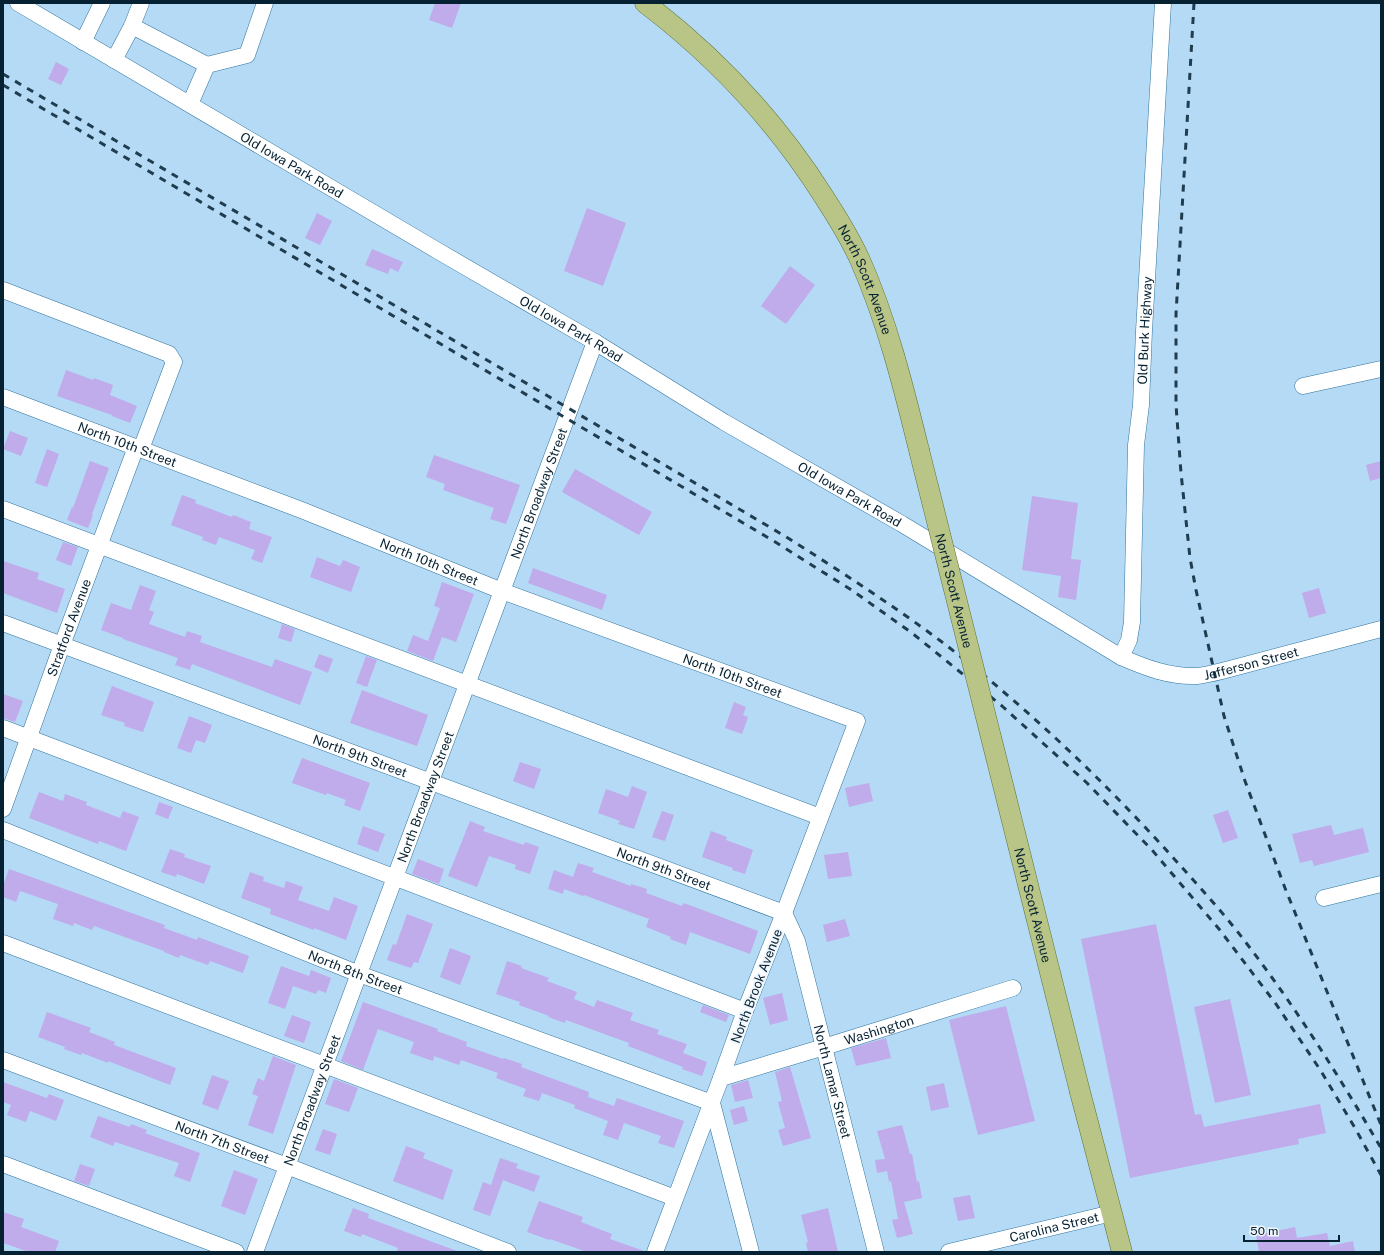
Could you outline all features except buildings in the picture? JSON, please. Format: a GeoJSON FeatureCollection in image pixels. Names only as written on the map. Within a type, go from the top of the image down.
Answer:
{"type":"FeatureCollection","features":[{"type":"Feature","properties":{"kind":"main road","name":"North Scott Avenue"},"geometry":{"type":"LineString","coordinates":[[645,3],[716,64],[744,92],[803,164],[837,219],[859,259],[883,318],[898,365],[1080,1092],[1122,1252]]}},
{"type":"Feature","properties":{"kind":"street","name":"Old Iowa Park Road"},"geometry":{"type":"LineString","coordinates":[[18,3],[595,342],[724,422],[902,524],[1121,657]]}},
{"type":"Feature","properties":{"kind":"street"},"geometry":{"type":"LineString","coordinates":[[83,42],[102,3]]}},
{"type":"Feature","properties":{"kind":"street"},"geometry":{"type":"LineString","coordinates":[[114,60],[132,26],[141,3]]}},
{"type":"Feature","properties":{"kind":"street"},"geometry":{"type":"LineString","coordinates":[[132,26],[207,65],[247,55],[265,3]]}},
{"type":"Feature","properties":{"kind":"street","name":"Old Burk Highway"},"geometry":{"type":"LineString","coordinates":[[1121,657],[1129,640],[1132,622],[1136,445],[1141,405],[1144,323],[1163,3]]}},
{"type":"Feature","properties":{"kind":"street"},"geometry":{"type":"LineString","coordinates":[[190,104],[207,65]]}},
{"type":"Feature","properties":{"kind":"street","name":"Stratford Avenue"},"geometry":{"type":"LineString","coordinates":[[3,290],[169,354],[174,362],[62,645],[3,809]]}},
{"type":"Feature","properties":{"kind":"street","name":"North Broadway Street"},"geometry":{"type":"LineString","coordinates":[[255,1252],[595,342]]}},
{"type":"Feature","properties":{"kind":"street"},"geometry":{"type":"LineString","coordinates":[[1303,386],[1381,369]]}},
{"type":"Feature","properties":{"kind":"street","name":"North 10th Street"},"geometry":{"type":"LineString","coordinates":[[3,397],[311,514],[502,591],[857,720]]}},
{"type":"Feature","properties":{"kind":"street"},"geometry":{"type":"LineString","coordinates":[[3,509],[820,817]]}},
{"type":"Feature","properties":{"kind":"street","name":"North 9th Street"},"geometry":{"type":"LineString","coordinates":[[3,623],[784,913]]}},
{"type":"Feature","properties":{"kind":"street","name":"Jefferson Street"},"geometry":{"type":"LineString","coordinates":[[1121,657],[1166,673],[1198,676],[1381,629]]}},
{"type":"Feature","properties":{"kind":"street","name":"North Brook Avenue"},"geometry":{"type":"LineString","coordinates":[[655,1252],[712,1103],[745,1011],[857,720]]}},
{"type":"Feature","properties":{"kind":"street"},"geometry":{"type":"LineString","coordinates":[[3,728],[745,1011]]}},
{"type":"Feature","properties":{"kind":"street","name":"North 8th Street"},"geometry":{"type":"LineString","coordinates":[[3,830],[359,974],[712,1103]]}},
{"type":"Feature","properties":{"kind":"street"},"geometry":{"type":"LineString","coordinates":[[1324,898],[1381,884]]}},
{"type":"Feature","properties":{"kind":"street","name":"North Lamar Street"},"geometry":{"type":"LineString","coordinates":[[784,913],[797,942],[876,1252]]}},
{"type":"Feature","properties":{"kind":"street"},"geometry":{"type":"LineString","coordinates":[[3,943],[675,1198]]}},
{"type":"Feature","properties":{"kind":"street","name":"Washington"},"geometry":{"type":"LineString","coordinates":[[721,1078],[1013,988]]}},
{"type":"Feature","properties":{"kind":"street","name":"North 7th Street"},"geometry":{"type":"LineString","coordinates":[[3,1060],[287,1166],[508,1252]]}},
{"type":"Feature","properties":{"kind":"street"},"geometry":{"type":"LineString","coordinates":[[712,1103],[751,1252]]}},
{"type":"Feature","properties":{"kind":"street"},"geometry":{"type":"LineString","coordinates":[[3,1164],[236,1252]]}},
{"type":"Feature","properties":{"kind":"street","name":"Carolina Street"},"geometry":{"type":"LineString","coordinates":[[949,1252],[1112,1213]]}},
{"type":"Feature","properties":{"kind":"railway"},"geometry":{"type":"LineString","coordinates":[[1194,3],[1176,314],[1176,405],[1181,473],[1190,558],[1224,716],[1245,781],[1285,888],[1381,1125]]}},
{"type":"Feature","properties":{"kind":"railway"},"geometry":{"type":"LineString","coordinates":[[3,74],[783,535],[864,587],[942,642],[1002,691],[1060,742],[1142,824],[1209,897],[1238,932],[1301,1019],[1381,1148]]}},
{"type":"Feature","properties":{"kind":"railway"},"geometry":{"type":"LineString","coordinates":[[3,85],[772,540],[853,591],[912,633],[1002,706],[1087,783],[1152,850],[1219,929],[1276,1004],[1321,1071],[1381,1175]]}}]}
